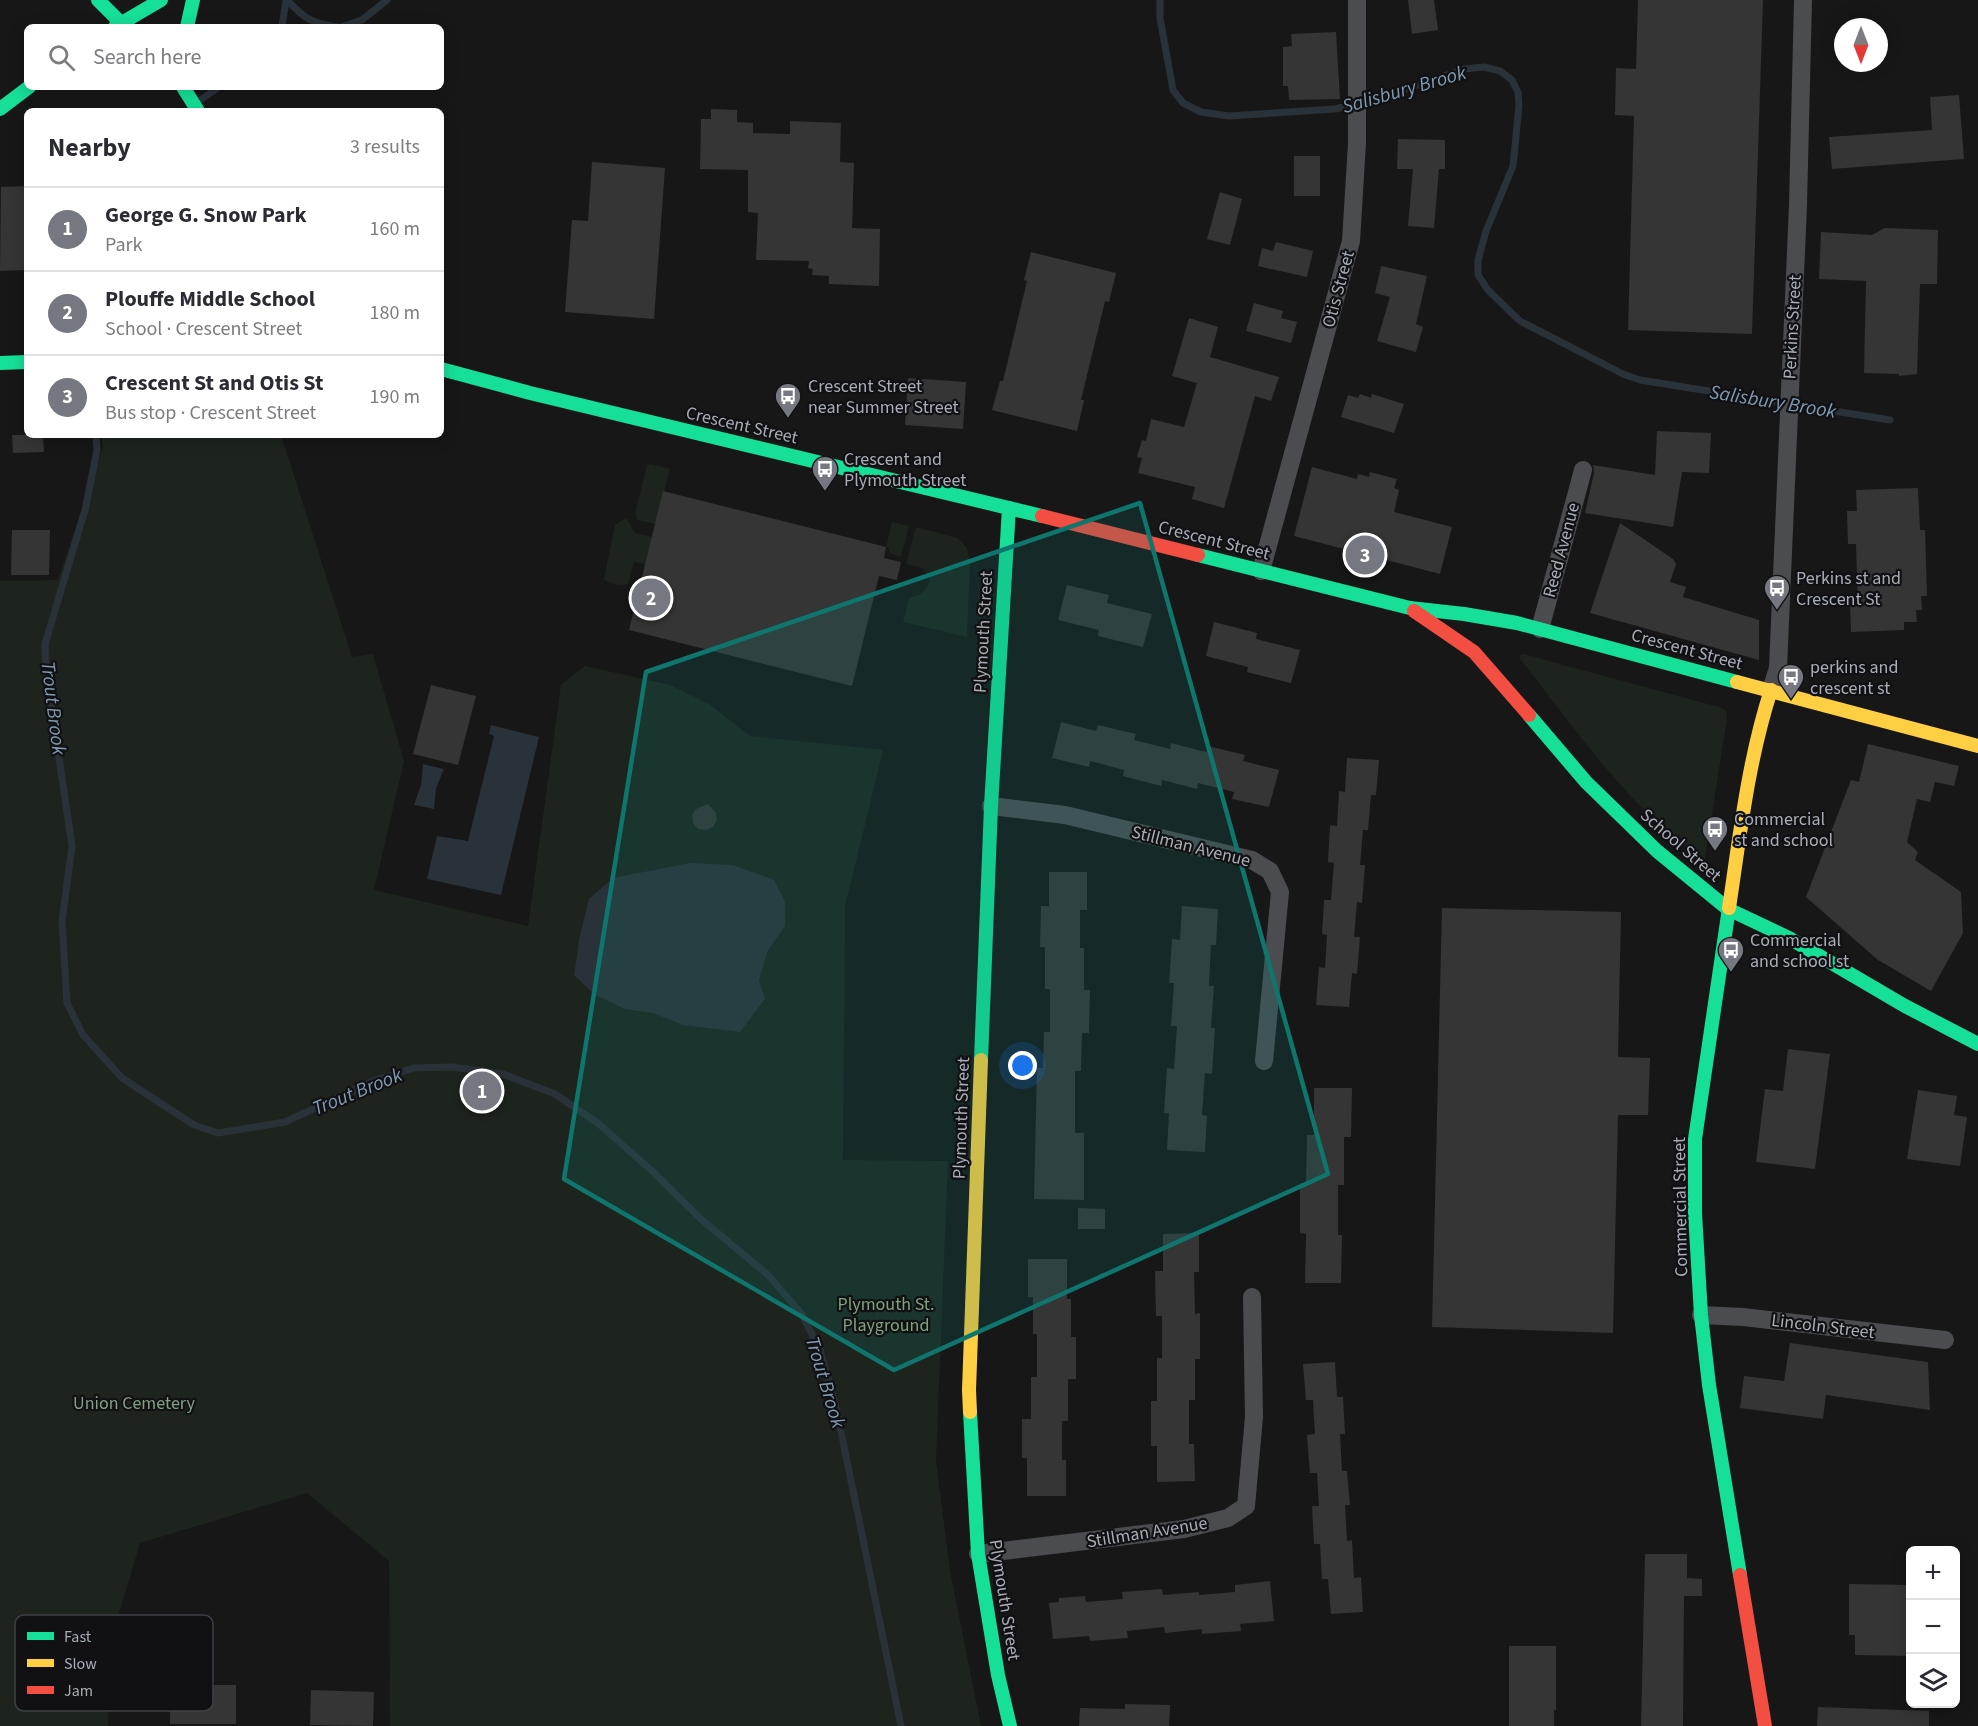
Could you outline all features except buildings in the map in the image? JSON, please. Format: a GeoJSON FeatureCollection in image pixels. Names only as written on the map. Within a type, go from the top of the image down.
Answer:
{"type":"FeatureCollection","features":[{"type":"Feature","properties":{"kind":"main road"},"geometry":{"type":"LineString","coordinates":[[99,0],[118,24]]}},
{"type":"Feature","properties":{"kind":"main road"},"geometry":{"type":"LineString","coordinates":[[123,24],[161,0]]}},
{"type":"Feature","properties":{"kind":"main road"},"geometry":{"type":"LineString","coordinates":[[188,24],[193,0]]}},
{"type":"Feature","properties":{"kind":"main road"},"geometry":{"type":"LineString","coordinates":[[0,109],[25,90]]}},
{"type":"Feature","properties":{"kind":"main road"},"geometry":{"type":"LineString","coordinates":[[186,90],[196,108]]}},
{"type":"Feature","properties":{"kind":"main road"},"geometry":{"type":"LineString","coordinates":[[0,363],[24,362]]}},
{"type":"Feature","properties":{"kind":"main road","name":"Crescent Street"},"geometry":{"type":"LineString","coordinates":[[444,370],[530,393],[1261,570],[1410,609],[1464,614],[1540,629],[1978,746]]}},
{"type":"Feature","properties":{"kind":"main road","name":"Plymouth Street"},"geometry":{"type":"LineString","coordinates":[[1009,508],[991,806],[969,1390],[978,1554],[998,1676],[1010,1726]]}},
{"type":"Feature","properties":{"kind":"main road","name":"School Street"},"geometry":{"type":"LineString","coordinates":[[1410,609],[1474,652],[1586,782],[1657,851],[1728,909],[1789,938],[1905,1006],[1978,1044]]}},
{"type":"Feature","properties":{"kind":"main road","name":"Commercial Street"},"geometry":{"type":"LineString","coordinates":[[1765,1726],[1709,1385],[1701,1315],[1695,1213],[1695,1139],[1728,909],[1753,757],[1771,690]]}},
{"type":"Feature","properties":{"kind":"street","name":"Otis Street"},"geometry":{"type":"LineString","coordinates":[[1261,570],[1351,241],[1357,124],[1357,0]]}},
{"type":"Feature","properties":{"kind":"street","name":"Perkins Street"},"geometry":{"type":"LineString","coordinates":[[1771,690],[1778,668],[1800,147],[1803,0]]}},
{"type":"Feature","properties":{"kind":"street","name":"Reed Avenue"},"geometry":{"type":"LineString","coordinates":[[1540,629],[1583,470]]}},
{"type":"Feature","properties":{"kind":"street","name":"Stillman Avenue"},"geometry":{"type":"LineString","coordinates":[[991,806],[1076,817],[1252,860],[1270,871],[1280,892],[1264,1061]]}},
{"type":"Feature","properties":{"kind":"street","name":"Stillman Avenue"},"geometry":{"type":"LineString","coordinates":[[978,1554],[1184,1529],[1228,1518],[1246,1506],[1254,1417],[1252,1297]]}},
{"type":"Feature","properties":{"kind":"street","name":"Lincoln Street"},"geometry":{"type":"LineString","coordinates":[[1701,1315],[1743,1317],[1945,1340]]}},
{"type":"Feature","properties":{"kind":"highlighted area"},"geometry":{"type":"Polygon","coordinates":[[[1140,503],[1328,1174],[894,1370],[564,1179],[646,672],[1140,503]]]}},
{"type":"Feature","properties":{"kind":"green space"},"geometry":{"type":"Polygon","coordinates":[[[102,438],[282,438],[352,657],[373,654],[404,761],[374,890],[528,926],[561,685],[585,666],[670,685],[709,704],[750,736],[883,750],[845,907],[843,1160],[948,1161],[936,1461],[950,1571],[981,1726],[390,1726],[389,1561],[307,1493],[140,1543],[119,1615],[15,1615],[15,1711],[108,1711],[108,1726],[0,1726],[0,581],[58,580],[103,446],[102,438]]]}},
{"type":"Feature","properties":{"kind":"green space"},"geometry":{"type":"Polygon","coordinates":[[[650,464],[670,469],[656,524],[638,520],[635,514],[647,466],[650,464]]]}},
{"type":"Feature","properties":{"kind":"green space"},"geometry":{"type":"Polygon","coordinates":[[[626,518],[635,533],[652,537],[646,564],[634,562],[628,584],[619,585],[604,579],[615,525],[626,518]]]}},
{"type":"Feature","properties":{"kind":"green space"},"geometry":{"type":"Polygon","coordinates":[[[892,522],[909,526],[901,557],[889,553],[889,548],[886,547],[892,522]]]}},
{"type":"Feature","properties":{"kind":"green space"},"geometry":{"type":"Polygon","coordinates":[[[916,527],[958,538],[967,548],[970,562],[967,637],[903,622],[909,598],[924,591],[929,582],[929,577],[921,568],[906,564],[916,527]]]}},
{"type":"Feature","properties":{"kind":"green space"},"geometry":{"type":"Polygon","coordinates":[[[1520,655],[1719,707],[1726,711],[1727,718],[1705,859],[1679,841],[1654,819],[1605,767],[1520,659],[1520,655]]]}},
{"type":"Feature","properties":{"kind":"shaded area"},"geometry":{"type":"Polygon","coordinates":[[[491,725],[539,737],[501,895],[427,879],[437,836],[468,841],[494,736],[489,734],[491,725]]]}},
{"type":"Feature","properties":{"kind":"shaded area"},"geometry":{"type":"Polygon","coordinates":[[[423,764],[444,769],[436,788],[434,809],[414,805],[421,785],[423,764]]]}},
{"type":"Feature","properties":{"kind":"shaded area"},"geometry":{"type":"Polygon","coordinates":[[[690,863],[733,865],[774,880],[785,902],[785,926],[767,952],[759,981],[765,999],[740,1032],[683,1025],[653,1013],[625,1009],[595,995],[574,975],[580,935],[589,899],[613,878],[690,863]]]}},
{"type":"Feature","properties":{"kind":"waterway","name":"Trout Brook"},"geometry":{"type":"LineString","coordinates":[[282,24],[286,0]]}},
{"type":"Feature","properties":{"kind":"waterway","name":"Salisbury Brook"},"geometry":{"type":"LineString","coordinates":[[287,0],[299,12],[321,24]]}},
{"type":"Feature","properties":{"kind":"waterway","name":"Salisbury Brook"},"geometry":{"type":"LineString","coordinates":[[350,24],[362,20],[387,0]]}},
{"type":"Feature","properties":{"kind":"waterway","name":"Salisbury Brook"},"geometry":{"type":"LineString","coordinates":[[1160,0],[1160,18],[1173,90],[1183,103],[1201,112],[1229,116],[1335,109],[1381,98],[1464,69],[1484,67],[1500,71],[1512,80],[1518,92],[1519,106],[1513,166],[1486,231],[1478,260],[1478,275],[1488,290],[1520,321],[1623,374],[1640,380],[1890,420]]}},
{"type":"Feature","properties":{"kind":"waterway","name":"Trout Brook"},"geometry":{"type":"LineString","coordinates":[[199,101],[215,90]]}},
{"type":"Feature","properties":{"kind":"waterway","name":"Trout Brook"},"geometry":{"type":"LineString","coordinates":[[96,438],[97,450],[85,510],[45,644],[46,669],[72,846],[62,922],[67,1003],[83,1035],[122,1078],[194,1125],[218,1133],[285,1122],[376,1080],[414,1068],[452,1067],[503,1074],[555,1094],[599,1124],[651,1170],[702,1220],[767,1274],[801,1313],[820,1350],[836,1407],[901,1726]]}},
{"type":"Feature","properties":{"kind":"traffic: fast"},"geometry":{"type":"LineString","coordinates":[[98,0],[122,24]]}},
{"type":"Feature","properties":{"kind":"traffic: fast"},"geometry":{"type":"LineString","coordinates":[[120,24],[161,0]]}},
{"type":"Feature","properties":{"kind":"traffic: fast"},"geometry":{"type":"LineString","coordinates":[[188,24],[193,0]]}},
{"type":"Feature","properties":{"kind":"traffic: fast"},"geometry":{"type":"LineString","coordinates":[[0,109],[25,90]]}},
{"type":"Feature","properties":{"kind":"traffic: fast"},"geometry":{"type":"LineString","coordinates":[[185,90],[196,108]]}},
{"type":"Feature","properties":{"kind":"traffic: fast"},"geometry":{"type":"LineString","coordinates":[[0,363],[24,362]]}},
{"type":"Feature","properties":{"kind":"traffic: fast"},"geometry":{"type":"LineString","coordinates":[[444,370],[530,393],[1042,516]]}},
{"type":"Feature","properties":{"kind":"traffic: fast"},"geometry":{"type":"LineString","coordinates":[[981,1060],[991,806],[1009,508]]}},
{"type":"Feature","properties":{"kind":"traffic: fast"},"geometry":{"type":"LineString","coordinates":[[1198,555],[1410,608],[1517,623],[1737,682]]}},
{"type":"Feature","properties":{"kind":"traffic: fast"},"geometry":{"type":"LineString","coordinates":[[1529,715],[1586,782],[1657,851],[1728,909],[1789,938],[1905,1006],[1978,1044]]}},
{"type":"Feature","properties":{"kind":"traffic: fast"},"geometry":{"type":"LineString","coordinates":[[1729,908],[1695,1139],[1695,1213],[1701,1315],[1709,1385],[1740,1575]]}},
{"type":"Feature","properties":{"kind":"traffic: fast"},"geometry":{"type":"LineString","coordinates":[[970,1412],[978,1554],[998,1675],[1010,1726]]}},
{"type":"Feature","properties":{"kind":"traffic: slow"},"geometry":{"type":"LineString","coordinates":[[1737,682],[1978,746]]}},
{"type":"Feature","properties":{"kind":"traffic: slow"},"geometry":{"type":"LineString","coordinates":[[1729,908],[1756,744],[1771,690]]}},
{"type":"Feature","properties":{"kind":"traffic: slow"},"geometry":{"type":"LineString","coordinates":[[970,1412],[981,1060]]}},
{"type":"Feature","properties":{"kind":"traffic: jam"},"geometry":{"type":"LineString","coordinates":[[1042,516],[1198,555]]}},
{"type":"Feature","properties":{"kind":"traffic: jam"},"geometry":{"type":"LineString","coordinates":[[1414,611],[1474,652],[1529,715]]}},
{"type":"Feature","properties":{"kind":"traffic: jam"},"geometry":{"type":"LineString","coordinates":[[1740,1575],[1765,1726]]}},
{"type":"Feature","properties":{"kind":"place","name":"Crescent Street near Summer Street"},"geometry":{"type":"Point","coordinates":[788,419]}},
{"type":"Feature","properties":{"kind":"place","name":"Crescent and Plymouth Street"},"geometry":{"type":"Point","coordinates":[825,492]}},
{"type":"Feature","properties":{"kind":"place","name":"Crescent St and Otis St"},"geometry":{"type":"Point","coordinates":[1365,555]}},
{"type":"Feature","properties":{"kind":"place","name":"Plouffe Middle School"},"geometry":{"type":"Point","coordinates":[651,598]}},
{"type":"Feature","properties":{"kind":"place","name":"Perkins st and Crescent St"},"geometry":{"type":"Point","coordinates":[1777,611]}},
{"type":"Feature","properties":{"kind":"place","name":"perkins and crescent st"},"geometry":{"type":"Point","coordinates":[1791,700]}},
{"type":"Feature","properties":{"kind":"place","name":"Commercial st and school"},"geometry":{"type":"Point","coordinates":[1715,852]}},
{"type":"Feature","properties":{"kind":"place","name":"Commercial and school st"},"geometry":{"type":"Point","coordinates":[1731,973]}},
{"type":"Feature","properties":{"kind":"place","name":"George G. Snow Park"},"geometry":{"type":"Point","coordinates":[482,1091]}},
{"type":"Feature","properties":{"kind":"park label","name":"Plymouth St. Playground"},"geometry":{"type":"Point","coordinates":[886,1314]}},
{"type":"Feature","properties":{"kind":"park label","name":"Union Cemetery"},"geometry":{"type":"Point","coordinates":[134,1403]}}]}
